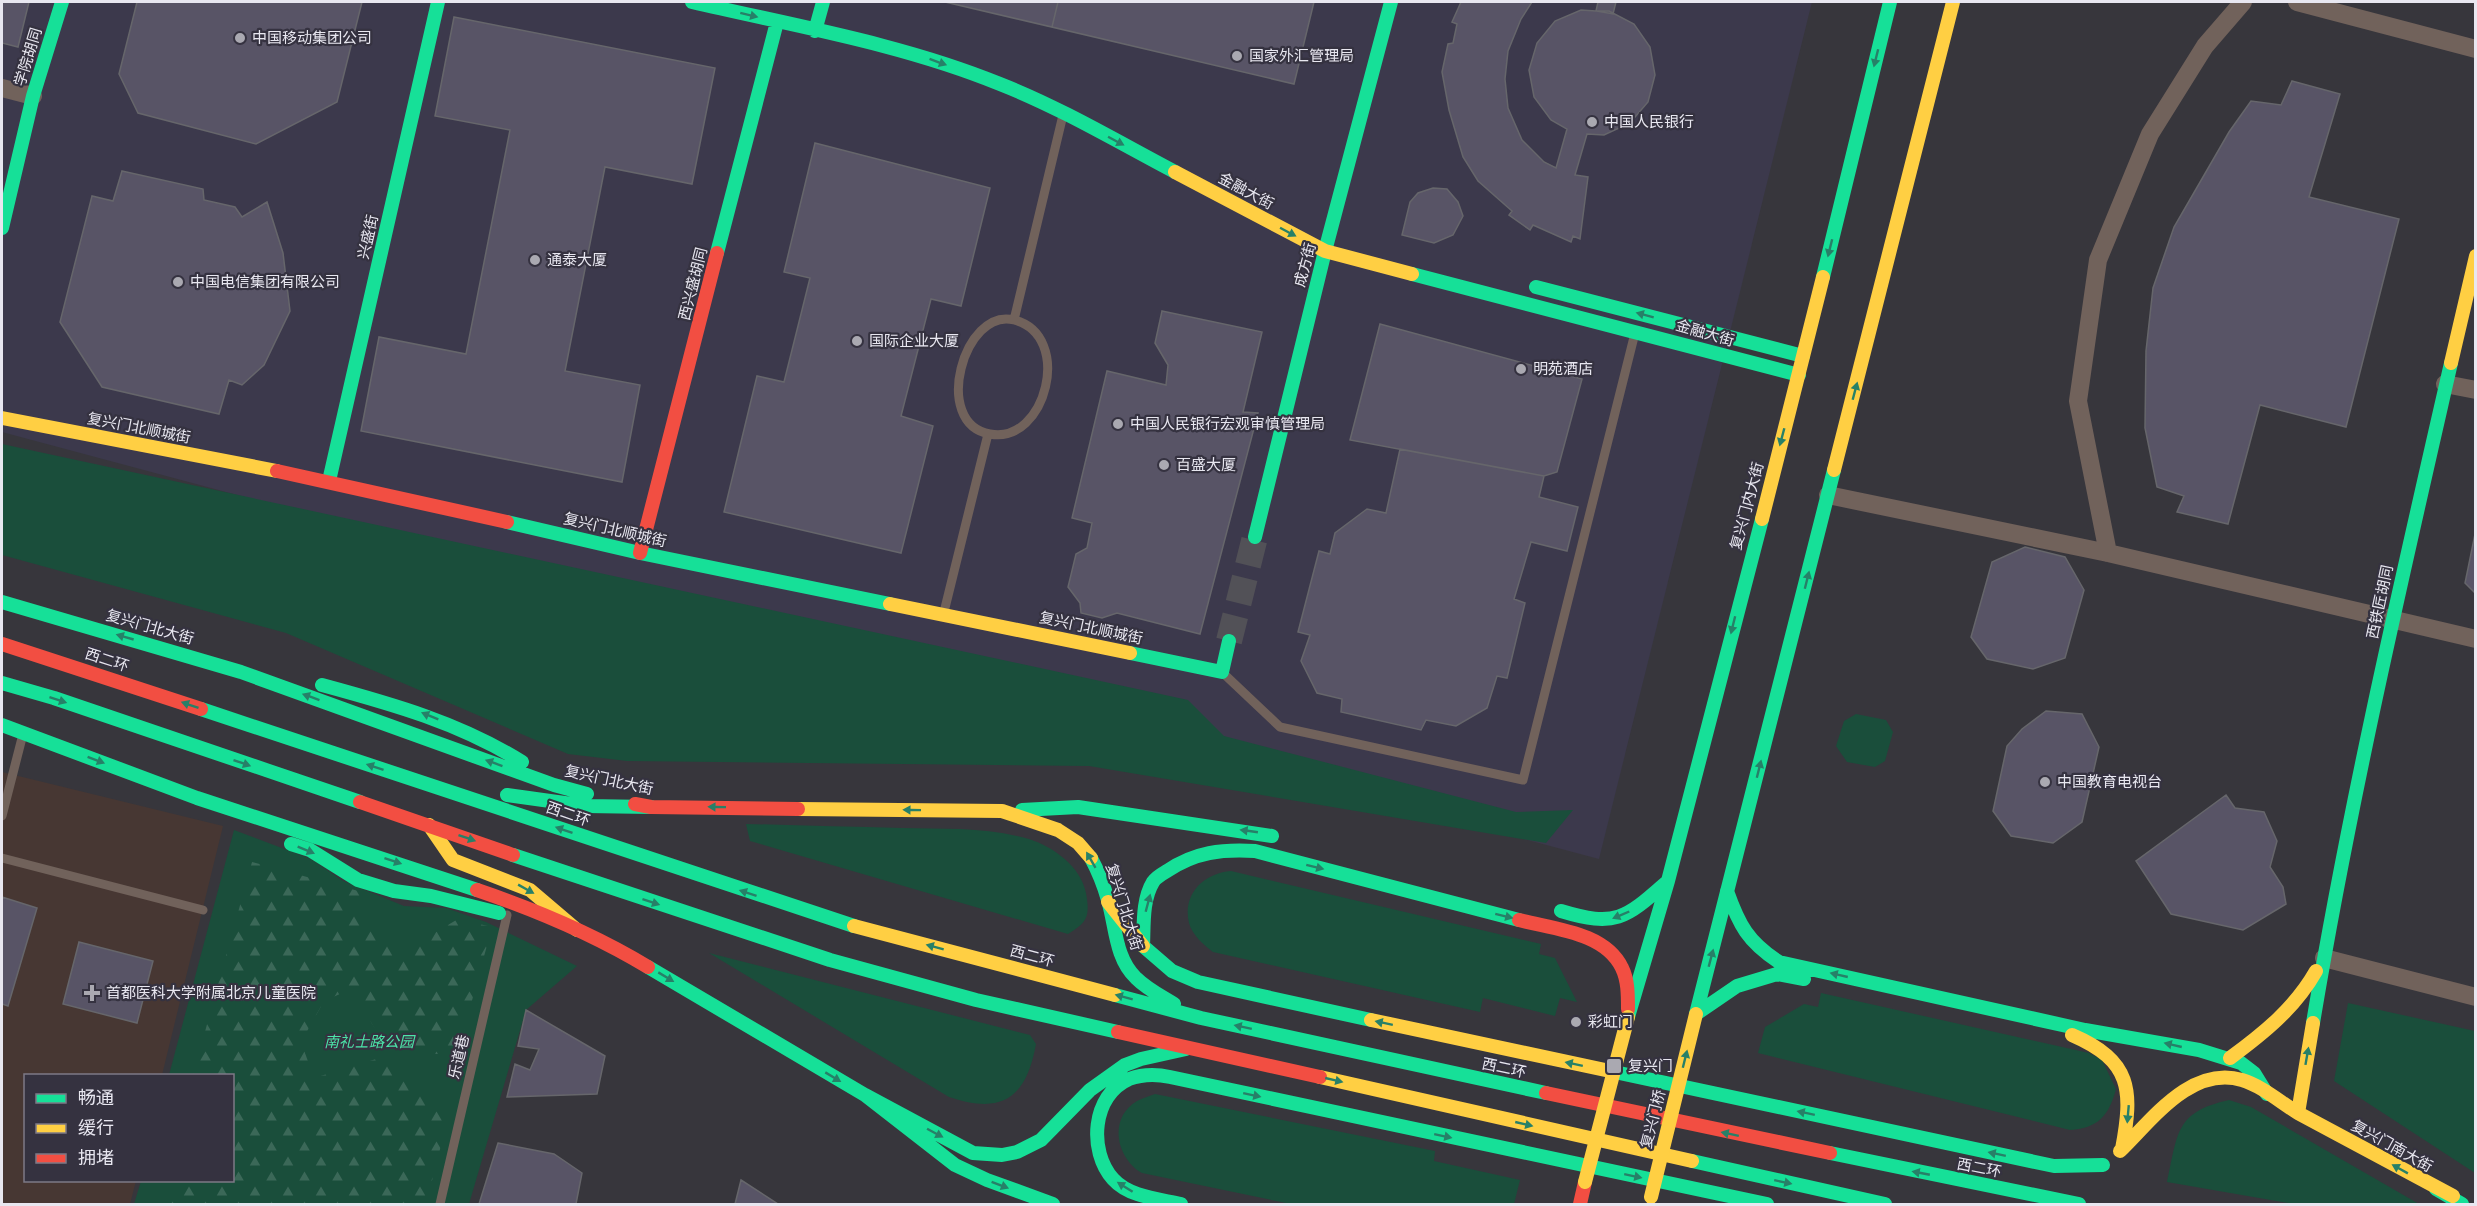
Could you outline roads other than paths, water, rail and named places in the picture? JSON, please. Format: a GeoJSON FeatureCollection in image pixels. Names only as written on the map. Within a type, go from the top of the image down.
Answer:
{"type":"FeatureCollection","features":[{"type":"Feature","properties":{"kind":"main road","name":"学院胡同"},"geometry":{"type":"LineString","coordinates":[[2,228],[33,96],[62,2]]}},
{"type":"Feature","properties":{"kind":"main road","name":"兴盛街"},"geometry":{"type":"LineString","coordinates":[[329,481],[438,2]]}},
{"type":"Feature","properties":{"kind":"main road","name":"金融大街"},"geometry":{"type":"LineString","coordinates":[[692,2],[928,58],[1001,84],[1063,113],[1325,251],[1798,375]]}},
{"type":"Feature","properties":{"kind":"main road","name":"成方街"},"geometry":{"type":"LineString","coordinates":[[1255,537],[1325,251],[1390,2]]}},
{"type":"Feature","properties":{"kind":"main road","name":"复兴门内大街"},"geometry":{"type":"LineString","coordinates":[[1628,1017],[1668,881],[1803,356],[1890,2]]}},
{"type":"Feature","properties":{"kind":"main road"},"geometry":{"type":"LineString","coordinates":[[1696,1014],[1953,2]]}},
{"type":"Feature","properties":{"kind":"main road"},"geometry":{"type":"LineString","coordinates":[[815,31],[821,11]]}},
{"type":"Feature","properties":{"kind":"main road","name":"西兴盛胡同"},"geometry":{"type":"LineString","coordinates":[[640,554],[777,22]]}},
{"type":"Feature","properties":{"kind":"main road","name":"西铁匠胡同"},"geometry":{"type":"LineString","coordinates":[[2298,1113],[2324,958],[2392,620],[2475,256]]}},
{"type":"Feature","properties":{"kind":"main road"},"geometry":{"type":"LineString","coordinates":[[1521,283],[1803,356]]}},
{"type":"Feature","properties":{"kind":"main road","name":"复兴门北顺城街"},"geometry":{"type":"LineString","coordinates":[[2,418],[329,481],[640,554],[1222,672]]}},
{"type":"Feature","properties":{"kind":"main road","name":"复兴门北大街"},"geometry":{"type":"LineString","coordinates":[[2,602],[242,672],[554,785],[601,798],[651,807],[1002,811],[1049,824],[1072,838],[1089,854],[1108,902],[1118,952],[1128,971],[1161,998],[1201,1018]]}},
{"type":"Feature","properties":{"kind":"main road"},"geometry":{"type":"LineString","coordinates":[[1222,672],[1229,642]]}},
{"type":"Feature","properties":{"kind":"main road","name":"西二环"},"geometry":{"type":"LineString","coordinates":[[2,644],[56,660],[840,922],[1201,1018],[1648,1116],[2079,1204]]}},
{"type":"Feature","properties":{"kind":"main road"},"geometry":{"type":"LineString","coordinates":[[166,649],[305,680],[420,712],[467,730],[504,750],[554,785]]}},
{"type":"Feature","properties":{"kind":"main road"},"geometry":{"type":"LineString","coordinates":[[2,683],[54,698],[643,899],[830,960],[976,1000],[1195,1047],[1885,1204]]}},
{"type":"Feature","properties":{"kind":"main road"},"geometry":{"type":"LineString","coordinates":[[2,726],[24,732],[197,798],[509,901],[577,930],[640,962],[865,1095],[973,1153],[1002,1155],[1017,1152],[1041,1140],[1087,1093],[1107,1076],[1125,1065],[1141,1059],[1195,1047]]}},
{"type":"Feature","properties":{"kind":"main road"},"geometry":{"type":"LineString","coordinates":[[430,785],[586,806],[651,807]]}},
{"type":"Feature","properties":{"kind":"main road"},"geometry":{"type":"LineString","coordinates":[[197,798],[230,822],[310,850],[358,880],[394,891],[431,896],[577,930]]}},
{"type":"Feature","properties":{"kind":"main road"},"geometry":{"type":"LineString","coordinates":[[1002,811],[1078,807],[1260,833],[1283,839]]}},
{"type":"Feature","properties":{"kind":"main road"},"geometry":{"type":"LineString","coordinates":[[429,825],[453,860],[530,890],[577,930]]}},
{"type":"Feature","properties":{"kind":"main road"},"geometry":{"type":"LineString","coordinates":[[1143,946],[1145,912],[1154,881],[1180,861],[1202,852],[1228,848],[1255,851],[1589,938],[1612,952],[1627,977],[1628,1017],[1580,1204]]}},
{"type":"Feature","properties":{"kind":"main road"},"geometry":{"type":"LineString","coordinates":[[1549,908],[1594,920],[1614,919],[1638,907],[1668,881]]}},
{"type":"Feature","properties":{"kind":"main road"},"geometry":{"type":"LineString","coordinates":[[1727,891],[1740,927],[1757,949],[1779,962],[2085,1030],[2136,1036],[2230,1058],[2251,1069],[2267,1094]]}},
{"type":"Feature","properties":{"kind":"main road"},"geometry":{"type":"LineString","coordinates":[[1108,902],[1157,961],[1181,977],[1208,985],[2054,1166],[2103,1165]]}},
{"type":"Feature","properties":{"kind":"main road"},"geometry":{"type":"LineString","coordinates":[[2230,1058],[2264,1034],[2294,1005],[2309,985],[2324,958]]}},
{"type":"Feature","properties":{"kind":"main road"},"geometry":{"type":"LineString","coordinates":[[1696,1014],[1737,986],[1777,974],[2070,1034],[2092,1042],[2111,1058],[2125,1081],[2129,1098],[2122,1149]]}},
{"type":"Feature","properties":{"kind":"main road","name":"复兴门桥"},"geometry":{"type":"LineString","coordinates":[[1650,1201],[1696,1014]]}},
{"type":"Feature","properties":{"kind":"main road"},"geometry":{"type":"LineString","coordinates":[[1087,1093],[1146,1074],[1767,1204]]}},
{"type":"Feature","properties":{"kind":"main road"},"geometry":{"type":"LineString","coordinates":[[1135,1077],[1121,1084],[1101,1106],[1096,1150],[1102,1164],[1124,1187],[1138,1194],[1181,1204]]}},
{"type":"Feature","properties":{"kind":"main road","name":"复兴门南大街"},"geometry":{"type":"LineString","coordinates":[[2081,1180],[2122,1149],[2183,1091],[2207,1079],[2241,1079],[2436,1189],[2471,1204]]}},
{"type":"Feature","properties":{"kind":"main road"},"geometry":{"type":"LineString","coordinates":[[865,1095],[955,1165],[987,1180],[1053,1204]]}},
{"type":"Feature","properties":{"kind":"main road"},"geometry":{"type":"LineString","coordinates":[[2040,1197],[2062,1188]]}},
{"type":"Feature","properties":{"kind":"main road"},"geometry":{"type":"LineString","coordinates":[[2436,1189],[2462,1204]]}},
{"type":"Feature","properties":{"kind":"street"},"geometry":{"type":"LineString","coordinates":[[2108,554],[2078,400],[2098,260],[2150,134],[2205,46],[2243,2]]}},
{"type":"Feature","properties":{"kind":"street"},"geometry":{"type":"LineString","coordinates":[[2297,2],[2475,49]]}},
{"type":"Feature","properties":{"kind":"street"},"geometry":{"type":"LineString","coordinates":[[2,88],[33,96]]}},
{"type":"Feature","properties":{"kind":"street"},"geometry":{"type":"LineString","coordinates":[[2445,384],[2475,390]]}},
{"type":"Feature","properties":{"kind":"street"},"geometry":{"type":"LineString","coordinates":[[1828,495],[2108,554],[2475,639]]}},
{"type":"Feature","properties":{"kind":"street"},"geometry":{"type":"LineString","coordinates":[[2324,958],[2475,997]]}},
{"type":"Feature","properties":{"kind":"lane"},"geometry":{"type":"LineString","coordinates":[[1014,320],[1063,113]]}},
{"type":"Feature","properties":{"kind":"lane"},"geometry":{"type":"LineString","coordinates":[[1005,319],[1014,320],[1033,327],[1042,339],[1047,367],[1044,388],[1038,409],[1024,425],[1007,434],[987,434],[979,432],[970,425],[960,403],[958,390],[963,361],[968,348],[986,328],[1005,319]]}},
{"type":"Feature","properties":{"kind":"lane"},"geometry":{"type":"LineString","coordinates":[[1222,672],[1280,727],[1523,780],[1635,331]]}},
{"type":"Feature","properties":{"kind":"lane"},"geometry":{"type":"LineString","coordinates":[[944,615],[987,434]]}},
{"type":"Feature","properties":{"kind":"lane"},"geometry":{"type":"LineString","coordinates":[[2,816],[24,732]]}},
{"type":"Feature","properties":{"kind":"lane"},"geometry":{"type":"LineString","coordinates":[[2,858],[202,910]]}},
{"type":"Feature","properties":{"kind":"lane","name":"乐道巷"},"geometry":{"type":"LineString","coordinates":[[440,1204],[507,915]]}},
{"type":"Feature","properties":{"kind":"tunnel"},"geometry":{"type":"LineString","coordinates":[[1229,641],[1255,537]]}},
{"type":"Feature","properties":{"kind":"place","name":"中国移动集团公司"},"geometry":{"type":"Point","coordinates":[240,38]}},
{"type":"Feature","properties":{"kind":"place","name":"国家外汇管理局"},"geometry":{"type":"Point","coordinates":[1237,56]}},
{"type":"Feature","properties":{"kind":"place","name":"中国人民银行"},"geometry":{"type":"Point","coordinates":[1592,122]}},
{"type":"Feature","properties":{"kind":"place","name":"通泰大厦"},"geometry":{"type":"Point","coordinates":[535,260]}},
{"type":"Feature","properties":{"kind":"place","name":"中国电信集团有限公司"},"geometry":{"type":"Point","coordinates":[178,282]}},
{"type":"Feature","properties":{"kind":"place","name":"国际企业大厦"},"geometry":{"type":"Point","coordinates":[857,341]}},
{"type":"Feature","properties":{"kind":"place","name":"明苑酒店"},"geometry":{"type":"Point","coordinates":[1521,369]}},
{"type":"Feature","properties":{"kind":"place","name":"中国人民银行宏观审慎管理局"},"geometry":{"type":"Point","coordinates":[1118,424]}},
{"type":"Feature","properties":{"kind":"place","name":"百盛大厦"},"geometry":{"type":"Point","coordinates":[1164,465]}},
{"type":"Feature","properties":{"kind":"place","name":"中国教育电视台"},"geometry":{"type":"Point","coordinates":[2045,782]}},
{"type":"Feature","properties":{"kind":"place","name":"首都医科大学附属北京儿童医院"},"geometry":{"type":"Point","coordinates":[92,993]}},
{"type":"Feature","properties":{"kind":"place","name":"彩虹门"},"geometry":{"type":"Point","coordinates":[1576,1022]}},
{"type":"Feature","properties":{"kind":"place","name":"复兴门"},"geometry":{"type":"Point","coordinates":[1614,1066]}},
{"type":"Feature","properties":{"kind":"park label","name":"南礼士路公园"},"geometry":{"type":"Point","coordinates":[369,1042]}}]}
